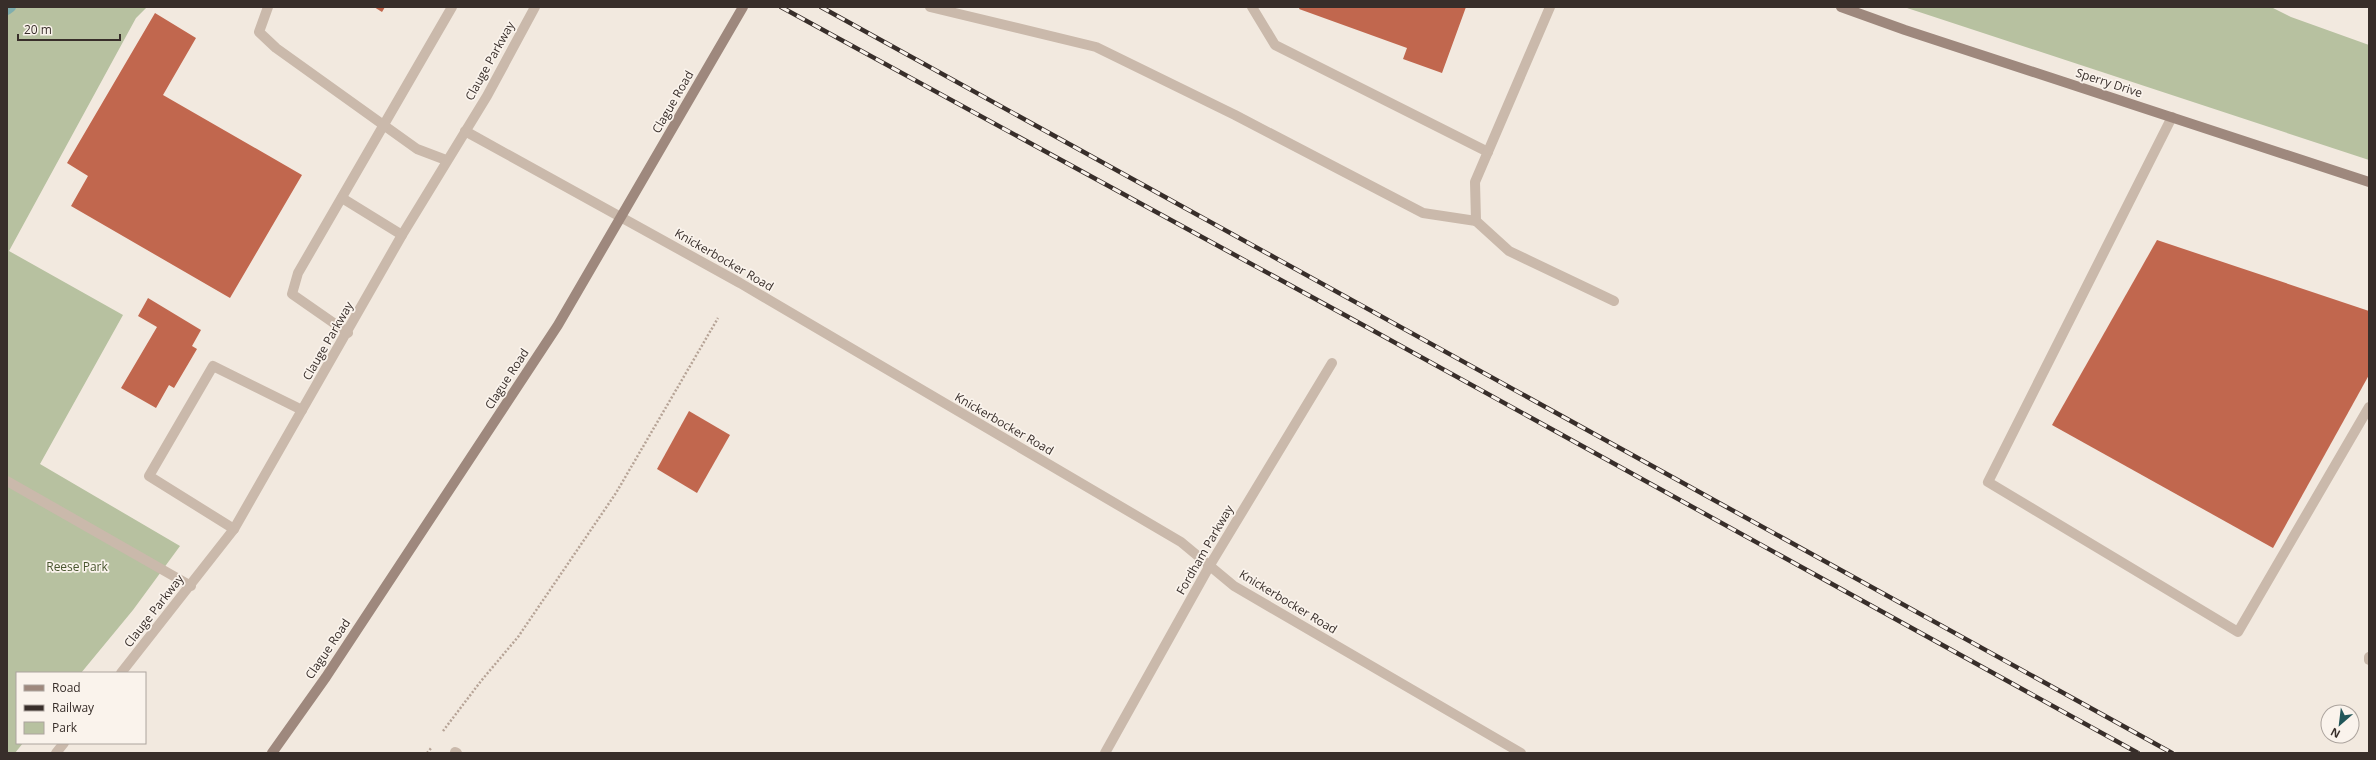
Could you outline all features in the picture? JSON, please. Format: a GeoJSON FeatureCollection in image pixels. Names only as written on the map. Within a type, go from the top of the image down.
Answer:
{"type":"FeatureCollection","features":[{"type":"Feature","properties":{"kind":"main road","name":"Clague Road"},"geometry":{"type":"LineString","coordinates":[[272,753],[326,678],[558,325],[743,7]]}},
{"type":"Feature","properties":{"kind":"main road","name":"Sperry Drive"},"geometry":{"type":"LineString","coordinates":[[1841,7],[2369,182]]}},
{"type":"Feature","properties":{"kind":"street"},"geometry":{"type":"LineString","coordinates":[[268,7],[259,32],[296,64],[417,149],[446,160]]}},
{"type":"Feature","properties":{"kind":"street"},"geometry":{"type":"LineString","coordinates":[[348,332],[292,294],[298,273],[452,7]]}},
{"type":"Feature","properties":{"kind":"street","name":"Clauge Parkway"},"geometry":{"type":"LineString","coordinates":[[123,672],[234,529],[348,332],[402,235],[446,160],[465,131],[535,7]]}},
{"type":"Feature","properties":{"kind":"street"},"geometry":{"type":"LineString","coordinates":[[930,7],[1096,48],[1236,115],[1423,213],[1476,221],[1509,251],[1614,301]]}},
{"type":"Feature","properties":{"kind":"street"},"geometry":{"type":"LineString","coordinates":[[1252,7],[1275,45],[1488,152]]}},
{"type":"Feature","properties":{"kind":"street"},"geometry":{"type":"LineString","coordinates":[[1476,221],[1476,182],[1550,7]]}},
{"type":"Feature","properties":{"kind":"street"},"geometry":{"type":"LineString","coordinates":[[2172,117],[1988,482],[2238,632],[2369,408]]}},
{"type":"Feature","properties":{"kind":"street","name":"Knickerbocker Road"},"geometry":{"type":"LineString","coordinates":[[465,131],[740,283],[1180,542],[1234,586],[1521,753]]}},
{"type":"Feature","properties":{"kind":"street"},"geometry":{"type":"LineString","coordinates":[[342,198],[402,235]]}},
{"type":"Feature","properties":{"kind":"street","name":"Fordham Parkway"},"geometry":{"type":"LineString","coordinates":[[1105,753],[1210,565],[1332,363]]}},
{"type":"Feature","properties":{"kind":"street"},"geometry":{"type":"LineString","coordinates":[[234,529],[149,476],[213,366],[302,410]]}},
{"type":"Feature","properties":{"kind":"street"},"geometry":{"type":"LineString","coordinates":[[7,481],[191,586]]}},
{"type":"Feature","properties":{"kind":"street"},"geometry":{"type":"LineString","coordinates":[[56,753],[63,744]]}},
{"type":"Feature","properties":{"kind":"path"},"geometry":{"type":"LineString","coordinates":[[440,735],[481,681],[518,637],[616,493],[718,318]]}},
{"type":"Feature","properties":{"kind":"path"},"geometry":{"type":"LineString","coordinates":[[427,753],[435,741]]}},
{"type":"Feature","properties":{"kind":"green space","name":"Reese Park"},"geometry":{"type":"Polygon","coordinates":[[[7,7],[147,7],[136,18],[9,251],[123,315],[40,464],[180,546],[133,610],[82,672],[16,672],[16,744],[22,744],[15,753],[7,753],[7,7]]]}},
{"type":"Feature","properties":{"kind":"green space"},"geometry":{"type":"Polygon","coordinates":[[[1904,7],[2271,7],[2291,17],[2369,45],[2369,160],[1904,7]]]}},
{"type":"Feature","properties":{"kind":"building"},"geometry":{"type":"Polygon","coordinates":[[[374,7],[385,7],[382,12],[374,7]]]}},
{"type":"Feature","properties":{"kind":"building"},"geometry":{"type":"Polygon","coordinates":[[[1300,7],[1466,7],[1442,73],[1403,59],[1407,48],[1299,9],[1300,7]]]}},
{"type":"Feature","properties":{"kind":"building"},"geometry":{"type":"Polygon","coordinates":[[[155,13],[196,38],[163,95],[302,175],[230,298],[71,206],[88,176],[67,163],[155,13]]]}},
{"type":"Feature","properties":{"kind":"building"},"geometry":{"type":"Polygon","coordinates":[[[2157,240],[2369,311],[2369,375],[2273,548],[2052,425],[2157,240]]]}},
{"type":"Feature","properties":{"kind":"building"},"geometry":{"type":"Polygon","coordinates":[[[148,298],[201,330],[192,346],[197,349],[174,388],[169,385],[156,408],[121,388],[157,327],[138,316],[148,298]]]}},
{"type":"Feature","properties":{"kind":"building"},"geometry":{"type":"Polygon","coordinates":[[[689,411],[730,435],[697,493],[657,469],[689,411]]]}},
{"type":"Feature","properties":{"kind":"waterway"},"geometry":{"type":"LineString","coordinates":[[7,10],[11,7]]}},
{"type":"Feature","properties":{"kind":"railway"},"geometry":{"type":"LineString","coordinates":[[781,7],[1363,325],[2138,753]]}},
{"type":"Feature","properties":{"kind":"railway"},"geometry":{"type":"LineString","coordinates":[[821,7],[2172,753]]}}]}
